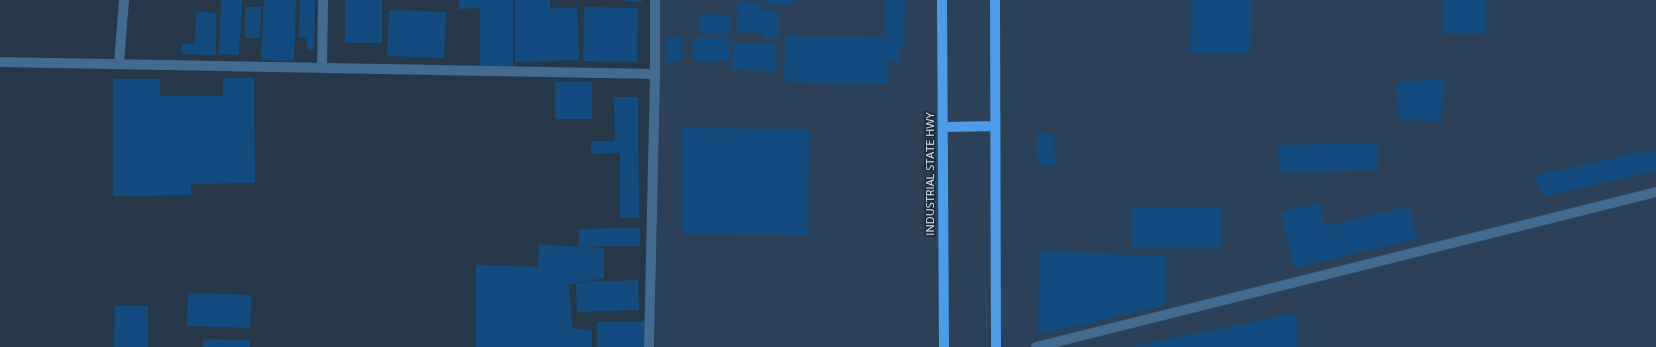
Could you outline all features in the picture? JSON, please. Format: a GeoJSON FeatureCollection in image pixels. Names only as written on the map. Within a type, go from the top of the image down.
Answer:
{"type":"FeatureCollection","features":[{"type":"Feature","properties":{"kind":"main road","name":"INDUSTRIAL STATE HWY"},"geometry":{"type":"LineString","coordinates":[[942,0],[944,347]]}},
{"type":"Feature","properties":{"kind":"main road"},"geometry":{"type":"LineString","coordinates":[[995,0],[996,347]]}},
{"type":"Feature","properties":{"kind":"main road"},"geometry":{"type":"LineString","coordinates":[[943,127],[995,126]]}},
{"type":"Feature","properties":{"kind":"street"},"geometry":{"type":"LineString","coordinates":[[119,64],[124,0]]}},
{"type":"Feature","properties":{"kind":"street"},"geometry":{"type":"LineString","coordinates":[[322,68],[323,0]]}},
{"type":"Feature","properties":{"kind":"street"},"geometry":{"type":"LineString","coordinates":[[649,347],[655,74],[655,0]]}},
{"type":"Feature","properties":{"kind":"street"},"geometry":{"type":"LineString","coordinates":[[0,62],[655,74]]}},
{"type":"Feature","properties":{"kind":"street"},"geometry":{"type":"LineString","coordinates":[[1036,347],[1656,192]]}},
{"type":"Feature","properties":{"kind":"shaded area"},"geometry":{"type":"Polygon","coordinates":[[[659,0],[1656,0],[1656,347],[655,347],[659,0]]]}},
{"type":"Feature","properties":{"kind":"building"},"geometry":{"type":"Polygon","coordinates":[[[221,0],[242,0],[239,55],[219,54],[221,0]]]}},
{"type":"Feature","properties":{"kind":"building"},"geometry":{"type":"Polygon","coordinates":[[[264,0],[296,0],[294,61],[261,60],[264,0]]]}},
{"type":"Feature","properties":{"kind":"building"},"geometry":{"type":"Polygon","coordinates":[[[300,0],[315,0],[314,50],[307,49],[307,37],[299,37],[300,0]]]}},
{"type":"Feature","properties":{"kind":"building"},"geometry":{"type":"Polygon","coordinates":[[[345,0],[382,0],[382,43],[345,43],[345,0]]]}},
{"type":"Feature","properties":{"kind":"building"},"geometry":{"type":"Polygon","coordinates":[[[459,0],[513,0],[513,67],[480,67],[480,8],[458,9],[459,0]]]}},
{"type":"Feature","properties":{"kind":"building"},"geometry":{"type":"Polygon","coordinates":[[[515,0],[550,0],[550,8],[577,8],[579,60],[515,62],[515,0]]]}},
{"type":"Feature","properties":{"kind":"building"},"geometry":{"type":"Polygon","coordinates":[[[642,0],[642,2],[623,1],[642,0]]]}},
{"type":"Feature","properties":{"kind":"building"},"geometry":{"type":"Polygon","coordinates":[[[768,0],[793,0],[793,6],[768,6],[768,0]]]}},
{"type":"Feature","properties":{"kind":"building"},"geometry":{"type":"Polygon","coordinates":[[[886,0],[905,0],[904,45],[899,51],[899,62],[888,62],[887,84],[784,82],[785,36],[886,38],[886,0]]]}},
{"type":"Feature","properties":{"kind":"building"},"geometry":{"type":"Polygon","coordinates":[[[1191,0],[1251,0],[1250,54],[1190,53],[1191,0]]]}},
{"type":"Feature","properties":{"kind":"building"},"geometry":{"type":"Polygon","coordinates":[[[1444,0],[1485,0],[1486,34],[1444,34],[1444,0]]]}},
{"type":"Feature","properties":{"kind":"building"},"geometry":{"type":"Polygon","coordinates":[[[738,2],[762,3],[761,10],[779,11],[778,40],[764,39],[764,33],[737,32],[738,2]]]}},
{"type":"Feature","properties":{"kind":"building"},"geometry":{"type":"Polygon","coordinates":[[[245,7],[261,7],[260,38],[245,38],[245,7]]]}},
{"type":"Feature","properties":{"kind":"building"},"geometry":{"type":"Polygon","coordinates":[[[584,7],[638,8],[637,62],[583,61],[584,7]]]}},
{"type":"Feature","properties":{"kind":"building"},"geometry":{"type":"Polygon","coordinates":[[[389,10],[446,12],[444,58],[387,56],[389,10]]]}},
{"type":"Feature","properties":{"kind":"building"},"geometry":{"type":"Polygon","coordinates":[[[196,12],[216,13],[216,55],[182,54],[182,44],[195,44],[196,12]]]}},
{"type":"Feature","properties":{"kind":"building"},"geometry":{"type":"Polygon","coordinates":[[[700,14],[730,15],[730,33],[700,33],[700,14]]]}},
{"type":"Feature","properties":{"kind":"building"},"geometry":{"type":"Polygon","coordinates":[[[694,37],[729,37],[729,62],[694,62],[694,37]]]}},
{"type":"Feature","properties":{"kind":"building"},"geometry":{"type":"Polygon","coordinates":[[[666,38],[681,38],[681,62],[666,62],[666,38]]]}},
{"type":"Feature","properties":{"kind":"building"},"geometry":{"type":"Polygon","coordinates":[[[733,43],[776,44],[775,71],[732,70],[733,43]]]}},
{"type":"Feature","properties":{"kind":"building"},"geometry":{"type":"Polygon","coordinates":[[[223,78],[254,78],[255,183],[191,184],[191,195],[113,196],[113,79],[160,79],[160,96],[223,96],[223,78]]]}},
{"type":"Feature","properties":{"kind":"building"},"geometry":{"type":"Polygon","coordinates":[[[1444,79],[1441,121],[1399,120],[1397,82],[1444,79]]]}},
{"type":"Feature","properties":{"kind":"building"},"geometry":{"type":"Polygon","coordinates":[[[555,82],[592,82],[592,119],[555,119],[555,82]]]}},
{"type":"Feature","properties":{"kind":"building"},"geometry":{"type":"Polygon","coordinates":[[[614,97],[638,97],[639,218],[620,218],[620,153],[591,154],[591,141],[615,141],[614,97]]]}},
{"type":"Feature","properties":{"kind":"building"},"geometry":{"type":"Polygon","coordinates":[[[682,128],[809,129],[808,235],[682,234],[682,128]]]}},
{"type":"Feature","properties":{"kind":"building"},"geometry":{"type":"Polygon","coordinates":[[[1037,134],[1054,134],[1055,165],[1038,165],[1037,134]]]}},
{"type":"Feature","properties":{"kind":"building"},"geometry":{"type":"Polygon","coordinates":[[[1378,143],[1378,170],[1279,172],[1278,145],[1378,143]]]}},
{"type":"Feature","properties":{"kind":"building"},"geometry":{"type":"Polygon","coordinates":[[[1653,149],[1656,161],[1656,171],[1545,196],[1533,176],[1653,149]]]}},
{"type":"Feature","properties":{"kind":"building"},"geometry":{"type":"Polygon","coordinates":[[[1320,203],[1325,226],[1409,206],[1417,239],[1294,268],[1281,212],[1320,203]]]}},
{"type":"Feature","properties":{"kind":"building"},"geometry":{"type":"Polygon","coordinates":[[[1222,207],[1222,248],[1132,248],[1132,208],[1222,207]]]}},
{"type":"Feature","properties":{"kind":"building"},"geometry":{"type":"Polygon","coordinates":[[[640,228],[640,246],[584,246],[604,248],[604,278],[569,285],[572,328],[592,331],[592,347],[476,347],[476,265],[538,267],[539,244],[579,247],[579,229],[640,228]]]}},
{"type":"Feature","properties":{"kind":"building"},"geometry":{"type":"Polygon","coordinates":[[[1039,251],[1165,256],[1166,305],[1038,335],[1039,251]]]}},
{"type":"Feature","properties":{"kind":"building"},"geometry":{"type":"Polygon","coordinates":[[[638,280],[639,310],[577,312],[576,282],[638,280]]]}},
{"type":"Feature","properties":{"kind":"building"},"geometry":{"type":"Polygon","coordinates":[[[188,293],[251,295],[250,328],[187,326],[188,293]]]}},
{"type":"Feature","properties":{"kind":"building"},"geometry":{"type":"Polygon","coordinates":[[[115,306],[148,306],[148,347],[114,347],[115,306]]]}},
{"type":"Feature","properties":{"kind":"building"},"geometry":{"type":"Polygon","coordinates":[[[1297,313],[1297,347],[1134,347],[1134,346],[1297,313]]]}},
{"type":"Feature","properties":{"kind":"building"},"geometry":{"type":"Polygon","coordinates":[[[597,322],[644,322],[644,347],[597,347],[597,322]]]}},
{"type":"Feature","properties":{"kind":"building"},"geometry":{"type":"Polygon","coordinates":[[[203,339],[250,340],[250,347],[203,347],[203,339]]]}}]}
